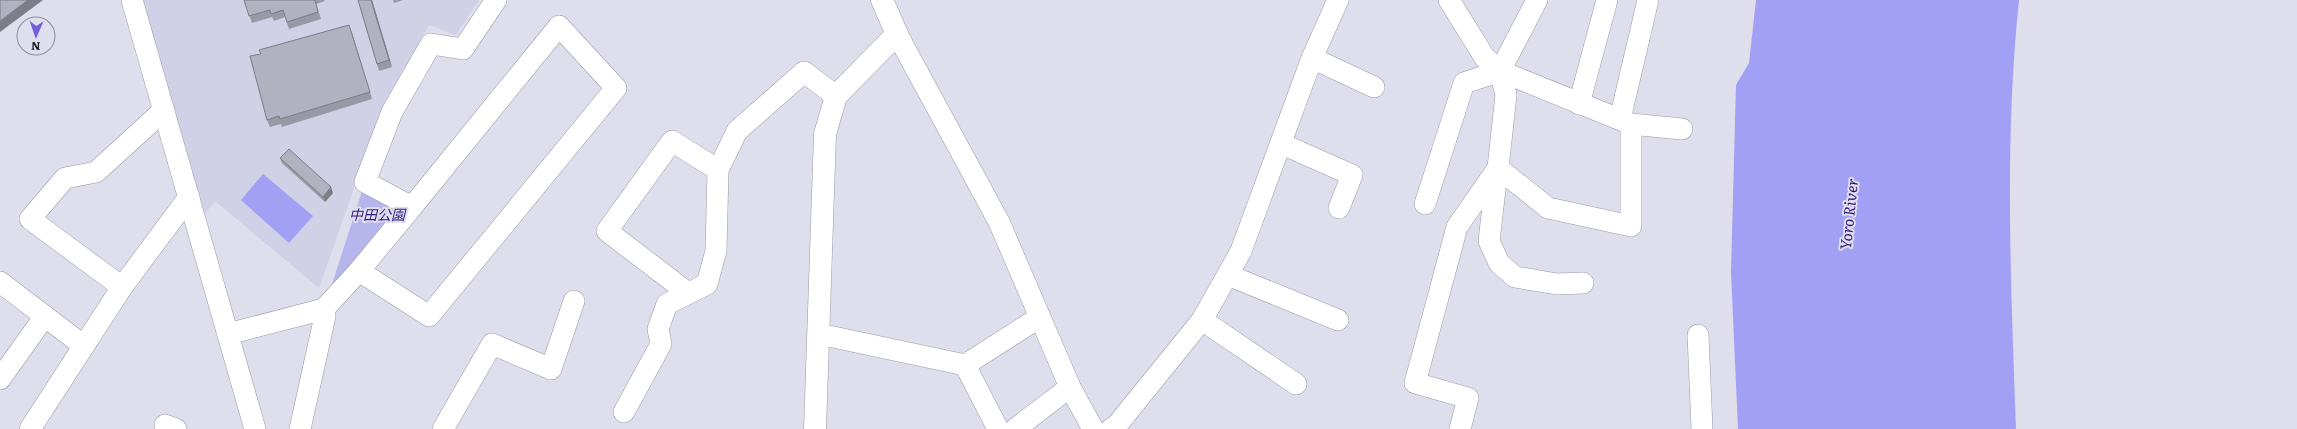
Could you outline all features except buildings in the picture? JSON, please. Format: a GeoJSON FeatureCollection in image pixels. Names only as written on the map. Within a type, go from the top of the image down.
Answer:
{"type":"FeatureCollection","features":[{"type":"Feature","properties":{"kind":"street"},"geometry":{"type":"LineString","coordinates":[[132,0],[255,429]]}},
{"type":"Feature","properties":{"kind":"street"},"geometry":{"type":"LineString","coordinates":[[412,207],[365,182],[392,112],[431,44],[463,49],[496,0]]}},
{"type":"Feature","properties":{"kind":"street"},"geometry":{"type":"LineString","coordinates":[[882,0],[897,34],[999,222],[1070,387],[1093,429]]}},
{"type":"Feature","properties":{"kind":"street"},"geometry":{"type":"LineString","coordinates":[[1120,428],[1202,320],[1241,251],[1282,144],[1312,58],[1338,0]]}},
{"type":"Feature","properties":{"kind":"street"},"geometry":{"type":"LineString","coordinates":[[1449,0],[1485,58],[1500,72],[1625,122],[1682,129]]}},
{"type":"Feature","properties":{"kind":"street"},"geometry":{"type":"LineString","coordinates":[[1537,0],[1500,72],[1506,95],[1489,242],[1499,262],[1516,277],[1557,284],[1583,283]]}},
{"type":"Feature","properties":{"kind":"street"},"geometry":{"type":"LineString","coordinates":[[1579,104],[1607,0]]}},
{"type":"Feature","properties":{"kind":"street"},"geometry":{"type":"LineString","coordinates":[[1498,168],[1548,208],[1631,226],[1625,122],[1648,0]]}},
{"type":"Feature","properties":{"kind":"street"},"geometry":{"type":"LineString","coordinates":[[228,334],[324,309],[359,272],[559,26],[616,88],[429,316],[359,272]]}},
{"type":"Feature","properties":{"kind":"street"},"geometry":{"type":"LineString","coordinates":[[816,429],[825,134],[836,96],[897,34]]}},
{"type":"Feature","properties":{"kind":"street"},"geometry":{"type":"LineString","coordinates":[[1312,58],[1374,87]]}},
{"type":"Feature","properties":{"kind":"street"},"geometry":{"type":"LineString","coordinates":[[624,412],[662,344],[658,329],[666,304],[707,284],[716,251],[718,170],[737,132],[804,72],[836,96]]}},
{"type":"Feature","properties":{"kind":"street"},"geometry":{"type":"LineString","coordinates":[[1425,204],[1464,83],[1500,72]]}},
{"type":"Feature","properties":{"kind":"street"},"geometry":{"type":"LineString","coordinates":[[122,287],[30,219],[65,178],[96,172],[164,110]]}},
{"type":"Feature","properties":{"kind":"street"},"geometry":{"type":"LineString","coordinates":[[688,293],[607,231],[672,141],[718,170]]}},
{"type":"Feature","properties":{"kind":"street"},"geometry":{"type":"LineString","coordinates":[[1282,144],[1352,176],[1339,208]]}},
{"type":"Feature","properties":{"kind":"street"},"geometry":{"type":"LineString","coordinates":[[1460,429],[1468,398],[1415,383],[1458,227],[1498,168]]}},
{"type":"Feature","properties":{"kind":"street"},"geometry":{"type":"LineString","coordinates":[[30,429],[122,287],[189,197]]}},
{"type":"Feature","properties":{"kind":"street"},"geometry":{"type":"LineString","coordinates":[[1228,275],[1338,320]]}},
{"type":"Feature","properties":{"kind":"street"},"geometry":{"type":"LineString","coordinates":[[0,282],[84,346]]}},
{"type":"Feature","properties":{"kind":"street"},"geometry":{"type":"LineString","coordinates":[[443,429],[492,344],[551,369],[574,301]]}},
{"type":"Feature","properties":{"kind":"street"},"geometry":{"type":"LineString","coordinates":[[300,429],[325,316],[324,309]]}},
{"type":"Feature","properties":{"kind":"street"},"geometry":{"type":"LineString","coordinates":[[0,379],[45,316]]}},
{"type":"Feature","properties":{"kind":"street"},"geometry":{"type":"LineString","coordinates":[[818,334],[965,365],[1040,317]]}},
{"type":"Feature","properties":{"kind":"street"},"geometry":{"type":"LineString","coordinates":[[1202,320],[1296,384]]}},
{"type":"Feature","properties":{"kind":"street"},"geometry":{"type":"LineString","coordinates":[[1698,335],[1702,429]]}},
{"type":"Feature","properties":{"kind":"street"},"geometry":{"type":"LineString","coordinates":[[965,365],[998,429]]}},
{"type":"Feature","properties":{"kind":"street"},"geometry":{"type":"LineString","coordinates":[[1015,429],[1070,387]]}},
{"type":"Feature","properties":{"kind":"shaded area"},"geometry":{"type":"Polygon","coordinates":[[[142,0],[479,0],[456,35],[429,25],[384,103],[319,288],[215,201],[203,216],[142,0]]]}},
{"type":"Feature","properties":{"kind":"green space","name":"中田公園"},"geometry":{"type":"Polygon","coordinates":[[[365,182],[412,207],[324,309],[365,182]]]}},
{"type":"Feature","properties":{"kind":"water","name":"Yoro River"},"geometry":{"type":"Polygon","coordinates":[[[1756,0],[2019,0],[2014,53],[2010,161],[2011,268],[2016,429],[1738,429],[1731,272],[1736,85],[1749,63],[1756,0]]]}},
{"type":"Feature","properties":{"kind":"water"},"geometry":{"type":"Polygon","coordinates":[[[263,174],[313,216],[289,243],[241,200],[263,174]]]}}]}
